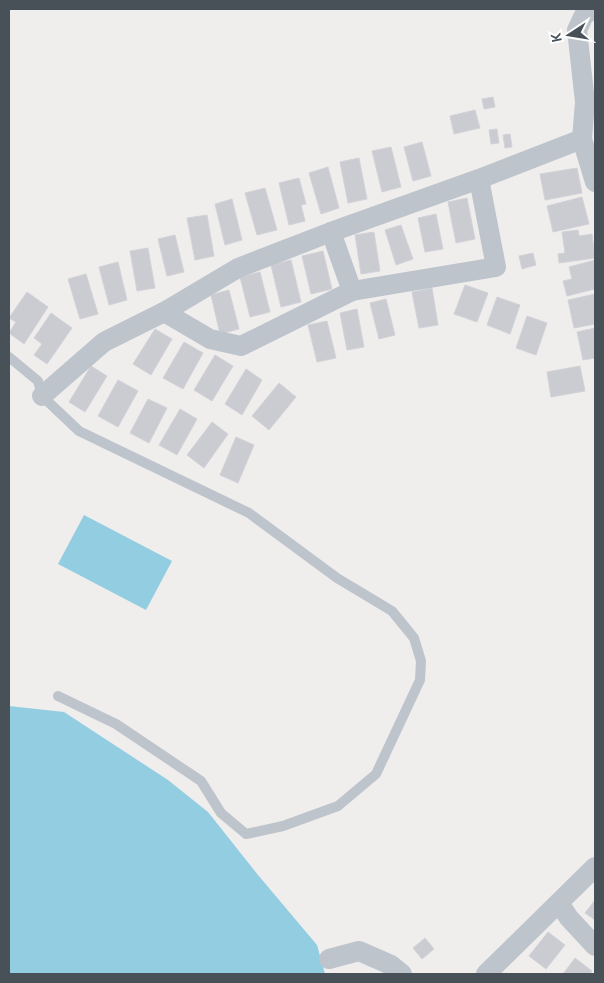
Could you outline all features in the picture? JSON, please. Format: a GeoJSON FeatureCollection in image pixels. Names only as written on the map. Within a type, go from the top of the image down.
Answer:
{"type":"FeatureCollection","features":[{"type":"Feature","properties":{"kind":"street"},"geometry":{"type":"LineString","coordinates":[[594,9],[584,15],[577,30],[590,102],[582,139],[595,182]]}},
{"type":"Feature","properties":{"kind":"street"},"geometry":{"type":"LineString","coordinates":[[42,396],[104,342],[164,312],[238,268],[582,139]]}},
{"type":"Feature","properties":{"kind":"street"},"geometry":{"type":"LineString","coordinates":[[164,312],[210,339],[240,346],[352,292],[496,268],[479,179]]}},
{"type":"Feature","properties":{"kind":"street"},"geometry":{"type":"LineString","coordinates":[[331,232],[352,292]]}},
{"type":"Feature","properties":{"kind":"street"},"geometry":{"type":"LineString","coordinates":[[486,974],[595,867]]}},
{"type":"Feature","properties":{"kind":"street"},"geometry":{"type":"LineString","coordinates":[[559,903],[569,918],[595,946]]}},
{"type":"Feature","properties":{"kind":"street"},"geometry":{"type":"LineString","coordinates":[[329,959],[359,951],[391,965],[402,974]]}},
{"type":"Feature","properties":{"kind":"lane"},"geometry":{"type":"LineString","coordinates":[[9,357],[38,381],[42,396],[79,431],[249,513],[337,578],[392,612],[414,638],[421,661],[420,680],[376,774],[338,806],[283,826],[246,834],[221,813],[200,781],[116,724],[58,696]]}},
{"type":"Feature","properties":{"kind":"water"},"geometry":{"type":"Polygon","coordinates":[[[84,515],[172,561],[146,610],[58,564],[84,515]]]}},
{"type":"Feature","properties":{"kind":"water"},"geometry":{"type":"Polygon","coordinates":[[[9,706],[64,712],[168,780],[208,812],[317,945],[325,974],[9,974],[9,706]]]}},
{"type":"Feature","properties":{"kind":"building"},"geometry":{"type":"Polygon","coordinates":[[[493,97],[495,107],[484,109],[482,99],[493,97]]]}},
{"type":"Feature","properties":{"kind":"building"},"geometry":{"type":"Polygon","coordinates":[[[475,110],[480,128],[454,134],[450,116],[475,110]]]}},
{"type":"Feature","properties":{"kind":"building"},"geometry":{"type":"Polygon","coordinates":[[[497,129],[499,143],[491,144],[489,130],[497,129]]]}},
{"type":"Feature","properties":{"kind":"building"},"geometry":{"type":"Polygon","coordinates":[[[510,134],[512,147],[505,148],[503,135],[510,134]]]}},
{"type":"Feature","properties":{"kind":"building"},"geometry":{"type":"Polygon","coordinates":[[[422,142],[431,176],[413,181],[404,147],[422,142]]]}},
{"type":"Feature","properties":{"kind":"building"},"geometry":{"type":"Polygon","coordinates":[[[391,147],[401,187],[382,192],[372,151],[391,147]]]}},
{"type":"Feature","properties":{"kind":"building"},"geometry":{"type":"Polygon","coordinates":[[[359,158],[367,199],[348,203],[340,162],[359,158]]]}},
{"type":"Feature","properties":{"kind":"building"},"geometry":{"type":"Polygon","coordinates":[[[328,167],[339,208],[321,214],[309,173],[328,167]]]}},
{"type":"Feature","properties":{"kind":"building"},"geometry":{"type":"Polygon","coordinates":[[[577,168],[582,193],[545,200],[540,174],[577,168]]]}},
{"type":"Feature","properties":{"kind":"building"},"geometry":{"type":"Polygon","coordinates":[[[299,178],[306,204],[301,205],[305,221],[289,225],[279,183],[299,178]]]}},
{"type":"Feature","properties":{"kind":"building"},"geometry":{"type":"Polygon","coordinates":[[[265,188],[277,230],[257,235],[245,193],[265,188]]]}},
{"type":"Feature","properties":{"kind":"building"},"geometry":{"type":"Polygon","coordinates":[[[582,197],[589,224],[553,232],[547,206],[582,197]]]}},
{"type":"Feature","properties":{"kind":"building"},"geometry":{"type":"Polygon","coordinates":[[[467,198],[475,239],[456,243],[448,202],[467,198]]]}},
{"type":"Feature","properties":{"kind":"building"},"geometry":{"type":"Polygon","coordinates":[[[232,199],[242,240],[225,245],[215,204],[232,199]]]}},
{"type":"Feature","properties":{"kind":"building"},"geometry":{"type":"Polygon","coordinates":[[[436,214],[443,249],[425,252],[418,218],[436,214]]]}},
{"type":"Feature","properties":{"kind":"building"},"geometry":{"type":"Polygon","coordinates":[[[207,215],[214,256],[195,260],[187,218],[207,215]]]}},
{"type":"Feature","properties":{"kind":"building"},"geometry":{"type":"Polygon","coordinates":[[[401,225],[413,259],[396,265],[385,230],[401,225]]]}},
{"type":"Feature","properties":{"kind":"building"},"geometry":{"type":"Polygon","coordinates":[[[578,230],[579,236],[592,234],[595,258],[559,263],[558,254],[565,253],[562,232],[578,230]]]}},
{"type":"Feature","properties":{"kind":"building"},"geometry":{"type":"Polygon","coordinates":[[[374,232],[380,271],[361,274],[355,235],[374,232]]]}},
{"type":"Feature","properties":{"kind":"building"},"geometry":{"type":"Polygon","coordinates":[[[175,235],[184,272],[167,276],[158,239],[175,235]]]}},
{"type":"Feature","properties":{"kind":"building"},"geometry":{"type":"Polygon","coordinates":[[[148,248],[155,288],[137,291],[130,251],[148,248]]]}},
{"type":"Feature","properties":{"kind":"building"},"geometry":{"type":"Polygon","coordinates":[[[323,251],[332,289],[311,294],[302,256],[323,251]]]}},
{"type":"Feature","properties":{"kind":"building"},"geometry":{"type":"Polygon","coordinates":[[[533,253],[536,265],[522,269],[519,256],[533,253]]]}},
{"type":"Feature","properties":{"kind":"building"},"geometry":{"type":"Polygon","coordinates":[[[291,260],[301,302],[281,307],[271,265],[291,260]]]}},
{"type":"Feature","properties":{"kind":"building"},"geometry":{"type":"Polygon","coordinates":[[[595,260],[595,289],[567,296],[563,281],[572,279],[569,267],[595,260]]]}},
{"type":"Feature","properties":{"kind":"building"},"geometry":{"type":"Polygon","coordinates":[[[118,262],[127,300],[109,305],[99,267],[118,262]]]}},
{"type":"Feature","properties":{"kind":"building"},"geometry":{"type":"Polygon","coordinates":[[[260,272],[270,312],[250,317],[240,277],[260,272]]]}},
{"type":"Feature","properties":{"kind":"building"},"geometry":{"type":"Polygon","coordinates":[[[86,274],[98,314],[80,319],[68,279],[86,274]]]}},
{"type":"Feature","properties":{"kind":"building"},"geometry":{"type":"Polygon","coordinates":[[[465,285],[488,293],[477,322],[454,314],[465,285]]]}},
{"type":"Feature","properties":{"kind":"building"},"geometry":{"type":"Polygon","coordinates":[[[432,288],[438,325],[419,328],[412,292],[432,288]]]}},
{"type":"Feature","properties":{"kind":"building"},"geometry":{"type":"Polygon","coordinates":[[[229,290],[239,329],[220,334],[211,295],[229,290]]]}},
{"type":"Feature","properties":{"kind":"building"},"geometry":{"type":"Polygon","coordinates":[[[27,292],[48,307],[24,344],[9,333],[16,322],[9,318],[27,292]]]}},
{"type":"Feature","properties":{"kind":"building"},"geometry":{"type":"Polygon","coordinates":[[[595,294],[595,324],[574,328],[568,300],[595,294]]]}},
{"type":"Feature","properties":{"kind":"building"},"geometry":{"type":"Polygon","coordinates":[[[497,297],[520,305],[510,334],[487,325],[497,297]]]}},
{"type":"Feature","properties":{"kind":"building"},"geometry":{"type":"Polygon","coordinates":[[[386,299],[395,335],[379,339],[370,303],[386,299]]]}},
{"type":"Feature","properties":{"kind":"building"},"geometry":{"type":"Polygon","coordinates":[[[357,309],[364,347],[347,350],[340,313],[357,309]]]}},
{"type":"Feature","properties":{"kind":"building"},"geometry":{"type":"Polygon","coordinates":[[[51,313],[72,328],[47,364],[34,355],[42,344],[34,338],[51,313]]]}},
{"type":"Feature","properties":{"kind":"building"},"geometry":{"type":"Polygon","coordinates":[[[527,316],[547,323],[536,355],[516,348],[527,316]]]}},
{"type":"Feature","properties":{"kind":"building"},"geometry":{"type":"Polygon","coordinates":[[[327,321],[336,358],[317,362],[308,325],[327,321]]]}},
{"type":"Feature","properties":{"kind":"building"},"geometry":{"type":"Polygon","coordinates":[[[595,328],[595,358],[583,360],[577,332],[595,328]]]}},
{"type":"Feature","properties":{"kind":"building"},"geometry":{"type":"Polygon","coordinates":[[[155,329],[172,339],[151,375],[133,364],[155,329]]]}},
{"type":"Feature","properties":{"kind":"building"},"geometry":{"type":"Polygon","coordinates":[[[184,342],[203,353],[183,389],[163,378],[184,342]]]}},
{"type":"Feature","properties":{"kind":"building"},"geometry":{"type":"Polygon","coordinates":[[[215,355],[233,366],[212,401],[194,390],[215,355]]]}},
{"type":"Feature","properties":{"kind":"building"},"geometry":{"type":"Polygon","coordinates":[[[91,366],[107,376],[85,412],[69,402],[91,366]]]}},
{"type":"Feature","properties":{"kind":"building"},"geometry":{"type":"Polygon","coordinates":[[[580,366],[585,391],[551,397],[547,372],[580,366]]]}},
{"type":"Feature","properties":{"kind":"building"},"geometry":{"type":"Polygon","coordinates":[[[246,369],[262,380],[242,415],[225,404],[246,369]]]}},
{"type":"Feature","properties":{"kind":"building"},"geometry":{"type":"Polygon","coordinates":[[[118,380],[138,391],[118,427],[98,416],[118,380]]]}},
{"type":"Feature","properties":{"kind":"building"},"geometry":{"type":"Polygon","coordinates":[[[279,383],[296,397],[269,430],[252,416],[279,383]]]}},
{"type":"Feature","properties":{"kind":"building"},"geometry":{"type":"Polygon","coordinates":[[[148,399],[167,408],[149,443],[130,433],[148,399]]]}},
{"type":"Feature","properties":{"kind":"building"},"geometry":{"type":"Polygon","coordinates":[[[180,409],[197,419],[177,455],[159,445],[180,409]]]}},
{"type":"Feature","properties":{"kind":"building"},"geometry":{"type":"Polygon","coordinates":[[[212,422],[228,434],[204,468],[187,455],[212,422]]]}},
{"type":"Feature","properties":{"kind":"building"},"geometry":{"type":"Polygon","coordinates":[[[236,437],[254,445],[238,483],[220,475],[236,437]]]}},
{"type":"Feature","properties":{"kind":"building"},"geometry":{"type":"Polygon","coordinates":[[[595,900],[595,920],[585,913],[595,900]]]}},
{"type":"Feature","properties":{"kind":"building"},"geometry":{"type":"Polygon","coordinates":[[[548,932],[565,945],[546,969],[529,956],[548,932]]]}},
{"type":"Feature","properties":{"kind":"building"},"geometry":{"type":"Polygon","coordinates":[[[425,938],[434,949],[422,959],[413,948],[425,938]]]}},
{"type":"Feature","properties":{"kind":"building"},"geometry":{"type":"Polygon","coordinates":[[[575,958],[592,971],[590,974],[563,974],[575,958]]]}}]}
